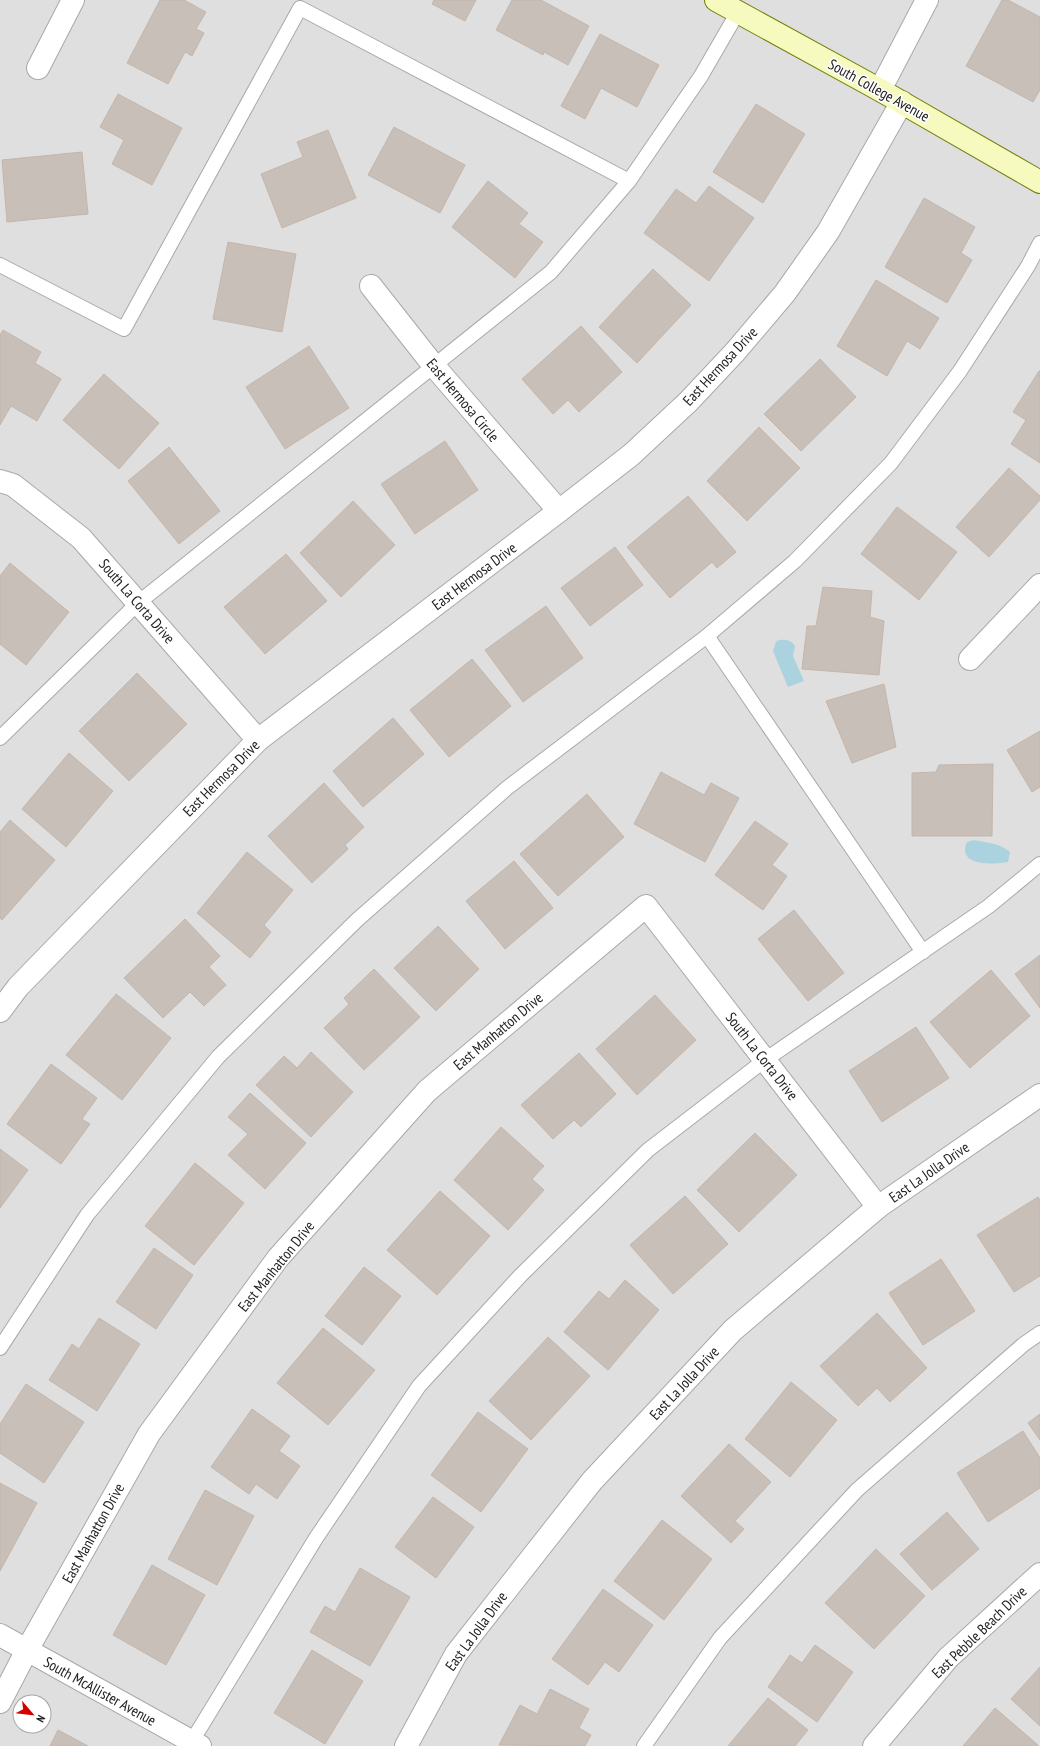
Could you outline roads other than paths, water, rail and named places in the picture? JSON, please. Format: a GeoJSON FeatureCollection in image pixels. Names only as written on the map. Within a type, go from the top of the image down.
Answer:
{"type":"FeatureCollection","features":[{"type":"Feature","properties":{"kind":"street"},"geometry":{"type":"LineString","coordinates":[[38,68],[73,0]]}},
{"type":"Feature","properties":{"kind":"street","name":"South College Avenue"},"geometry":{"type":"LineString","coordinates":[[716,0],[902,102],[1040,182]]}},
{"type":"Feature","properties":{"kind":"street"},"geometry":{"type":"LineString","coordinates":[[880,90],[927,0]]}},
{"type":"Feature","properties":{"kind":"street","name":"East Hermosa Drive"},"geometry":{"type":"LineString","coordinates":[[0,1011],[18,987],[258,740],[631,455],[688,402],[735,352],[785,294],[828,232],[902,102]]}},
{"type":"Feature","properties":{"kind":"street","name":"East Hermosa Circle"},"geometry":{"type":"LineString","coordinates":[[371,286],[434,366],[559,511]]}},
{"type":"Feature","properties":{"kind":"street","name":"South La Corta Drive"},"geometry":{"type":"LineString","coordinates":[[0,481],[13,485],[81,538],[258,740]]}},
{"type":"Feature","properties":{"kind":"street"},"geometry":{"type":"LineString","coordinates":[[970,659],[1040,586]]}},
{"type":"Feature","properties":{"kind":"street","name":"South La Corta Drive"},"geometry":{"type":"LineString","coordinates":[[646,906],[878,1206]]}},
{"type":"Feature","properties":{"kind":"street","name":"East Manhatton Drive"},"geometry":{"type":"LineString","coordinates":[[0,1702],[27,1650],[149,1434],[278,1258],[427,1091],[646,906]]}},
{"type":"Feature","properties":{"kind":"street","name":"East La Jolla Drive"},"geometry":{"type":"LineString","coordinates":[[406,1746],[456,1654],[592,1481],[733,1330],[878,1206],[1040,1095]]}},
{"type":"Feature","properties":{"kind":"street","name":"East Pebble Beach Drive"},"geometry":{"type":"LineString","coordinates":[[874,1746],[948,1658],[1040,1574]]}},
{"type":"Feature","properties":{"kind":"street","name":"South McAllister Avenue"},"geometry":{"type":"LineString","coordinates":[[0,1635],[193,1744]]}},
{"type":"Feature","properties":{"kind":"lane"},"geometry":{"type":"LineString","coordinates":[[0,265],[124,329],[300,8],[629,181]]}},
{"type":"Feature","properties":{"kind":"lane"},"geometry":{"type":"LineString","coordinates":[[0,738],[138,603],[551,272],[629,181],[701,76],[738,12]]}},
{"type":"Feature","properties":{"kind":"lane"},"geometry":{"type":"LineString","coordinates":[[0,1348],[87,1215],[218,1057],[357,920],[507,788],[707,636],[795,561],[891,463],[960,371],[1028,266],[1040,243]]}},
{"type":"Feature","properties":{"kind":"lane"},"geometry":{"type":"LineString","coordinates":[[707,636],[923,952]]}},
{"type":"Feature","properties":{"kind":"lane"},"geometry":{"type":"LineString","coordinates":[[193,1744],[316,1538],[419,1386],[520,1276],[648,1150],[765,1060],[989,906],[1040,864]]}},
{"type":"Feature","properties":{"kind":"lane"},"geometry":{"type":"LineString","coordinates":[[644,1746],[720,1638],[857,1490],[1024,1344],[1040,1333]]}},
{"type":"Feature","properties":{"kind":"water"},"geometry":{"type":"Polygon","coordinates":[[[779,640],[788,640],[795,646],[793,656],[804,681],[788,687],[773,651],[776,642],[779,640]]]}},
{"type":"Feature","properties":{"kind":"water"},"geometry":{"type":"Polygon","coordinates":[[[974,840],[993,844],[1006,849],[1010,852],[1008,862],[994,864],[971,860],[967,856],[965,850],[967,842],[974,840]]]}}]}
